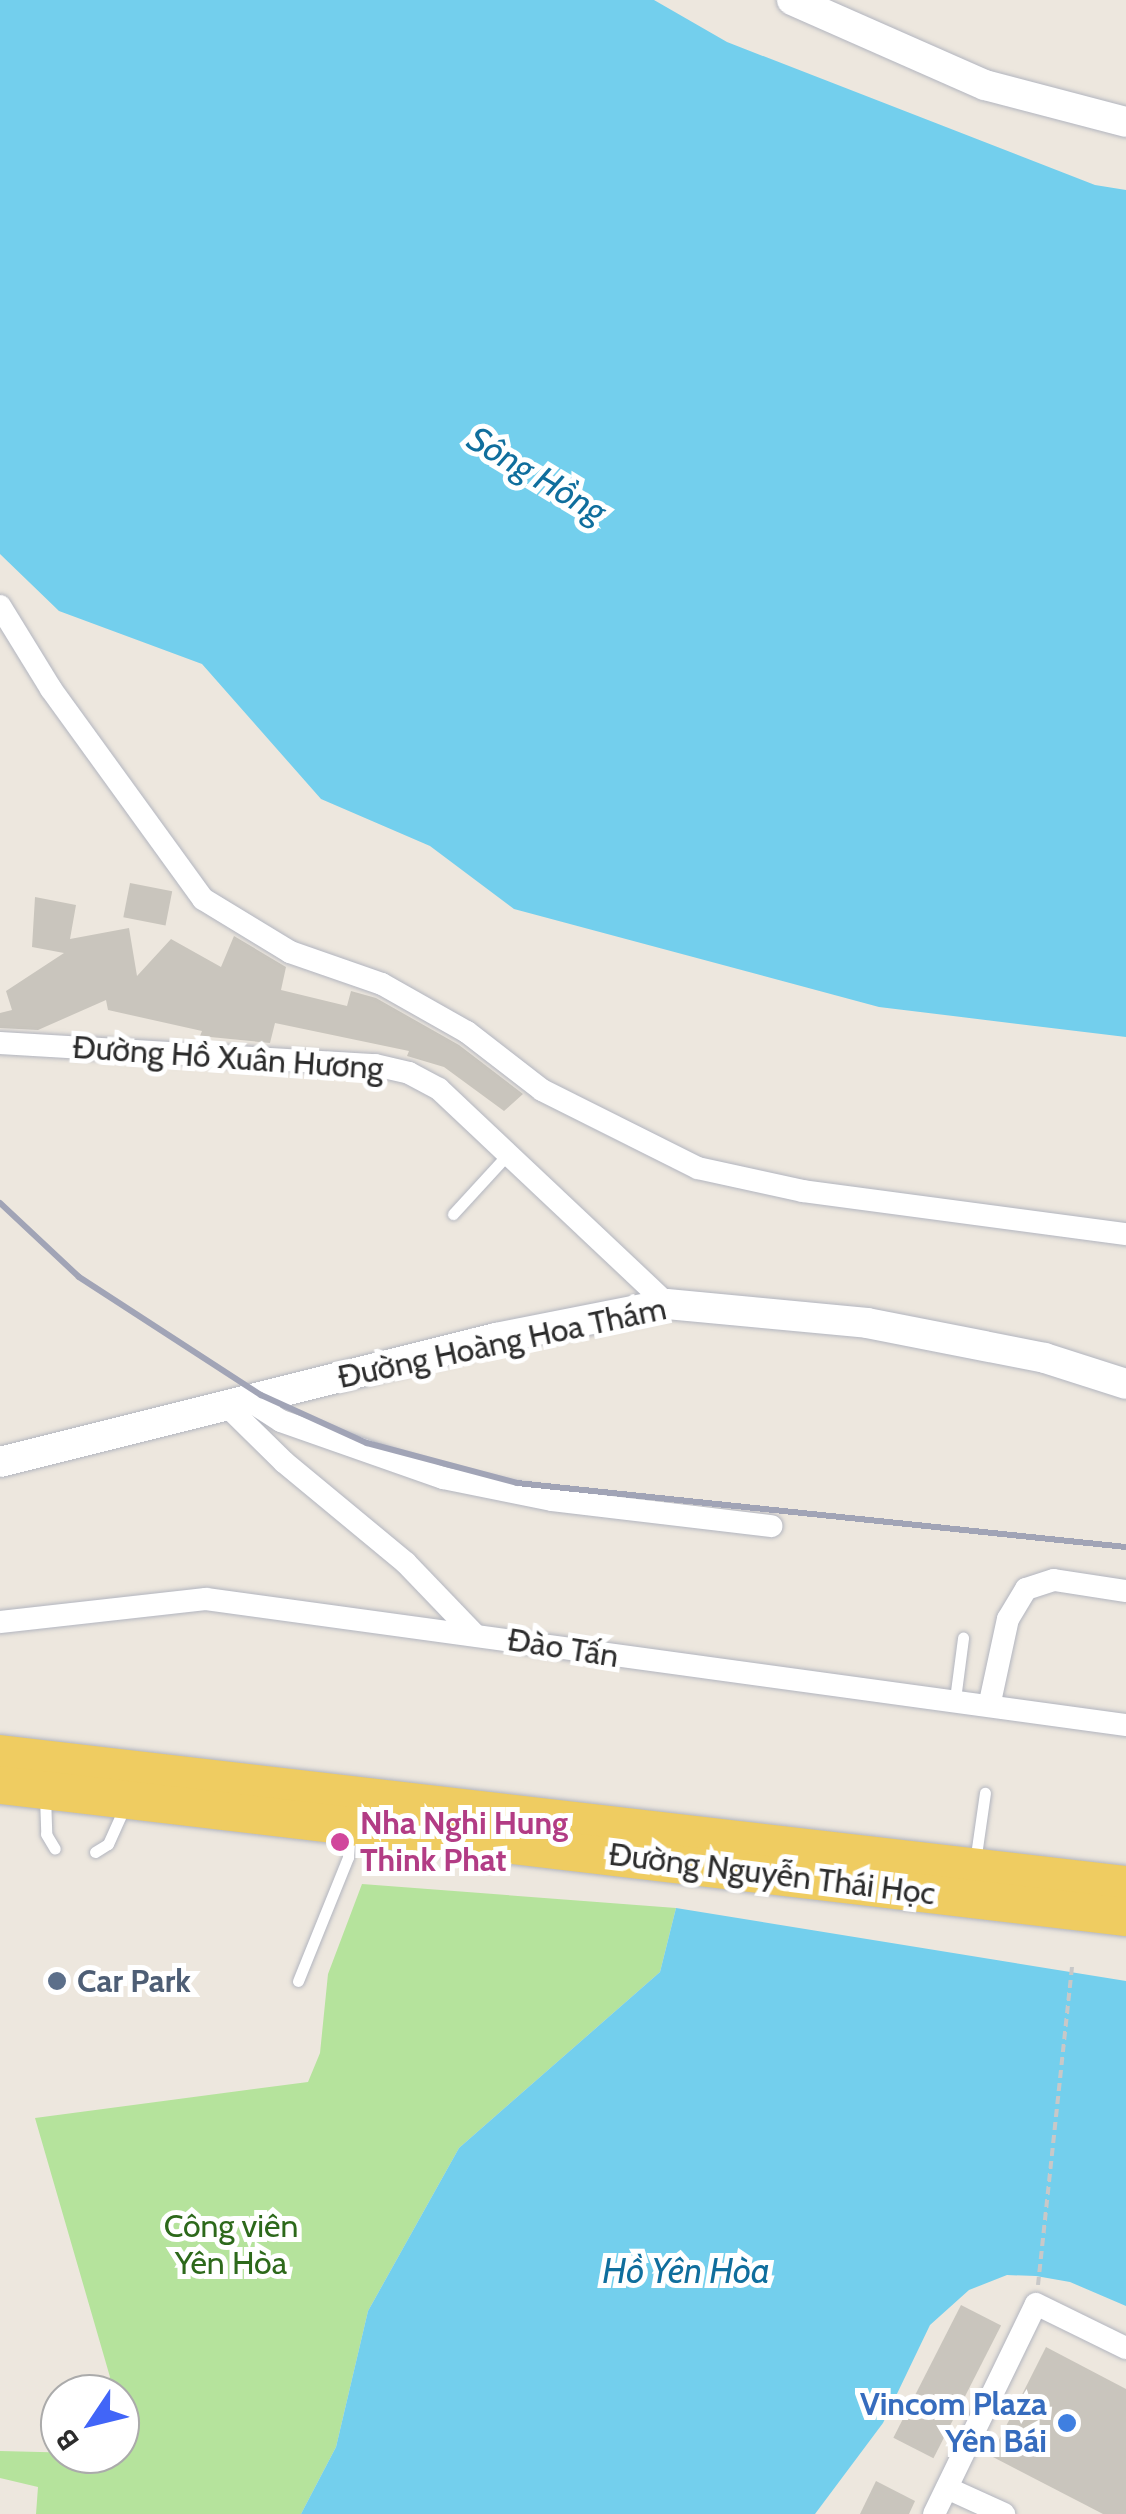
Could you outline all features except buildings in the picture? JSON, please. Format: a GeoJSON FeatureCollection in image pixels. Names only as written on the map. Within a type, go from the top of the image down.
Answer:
{"type":"FeatureCollection","features":[{"type":"Feature","properties":{"kind":"main road","name":"Đường Nguyễn Thái Học"},"geometry":{"type":"LineString","coordinates":[[0,1754],[350,1808],[1126,1917]]}},
{"type":"Feature","properties":{"kind":"main road","name":"Đường Nguyễn Thái Học"},"geometry":{"type":"LineString","coordinates":[[0,1784],[128,1797],[350,1808],[974,1866],[1126,1886]]}},
{"type":"Feature","properties":{"kind":"street"},"geometry":{"type":"LineString","coordinates":[[792,0],[985,85],[1126,122]]}},
{"type":"Feature","properties":{"kind":"street"},"geometry":{"type":"LineString","coordinates":[[0,606],[51,689],[203,899],[290,952],[382,984],[467,1032],[542,1090],[698,1168],[822,1194],[1126,1234]]}},
{"type":"Feature","properties":{"kind":"street","name":"Đường Hồ Xuân Hương"},"geometry":{"type":"LineString","coordinates":[[0,1044],[392,1068],[439,1090],[667,1304]]}},
{"type":"Feature","properties":{"kind":"street","name":"Đường Hoàng Hoa Thám"},"geometry":{"type":"LineString","coordinates":[[0,1462],[236,1401],[667,1304],[867,1323],[1044,1358],[1126,1384]]}},
{"type":"Feature","properties":{"kind":"street"},"geometry":{"type":"LineString","coordinates":[[236,1401],[280,1421],[443,1478],[552,1500],[771,1526]]}},
{"type":"Feature","properties":{"kind":"street"},"geometry":{"type":"LineString","coordinates":[[236,1401],[284,1462],[406,1563],[474,1634]]}},
{"type":"Feature","properties":{"kind":"street"},"geometry":{"type":"LineString","coordinates":[[990,1702],[1008,1620],[1026,1590],[1054,1580],[1126,1591]]}},
{"type":"Feature","properties":{"kind":"street","name":"Đào Tấn"},"geometry":{"type":"LineString","coordinates":[[0,1622],[206,1599],[990,1702],[1126,1726]]}},
{"type":"Feature","properties":{"kind":"street"},"geometry":{"type":"LineString","coordinates":[[934,2514],[1036,2304],[1126,2348]]}},
{"type":"Feature","properties":{"kind":"street"},"geometry":{"type":"LineString","coordinates":[[947,2488],[1004,2514]]}},
{"type":"Feature","properties":{"kind":"lane"},"geometry":{"type":"LineString","coordinates":[[453,1214],[508,1154]]}},
{"type":"Feature","properties":{"kind":"lane"},"geometry":{"type":"LineString","coordinates":[[955,1698],[964,1638]]}},
{"type":"Feature","properties":{"kind":"lane"},"geometry":{"type":"LineString","coordinates":[[45,1790],[46,1834],[55,1849]]}},
{"type":"Feature","properties":{"kind":"lane"},"geometry":{"type":"LineString","coordinates":[[974,1866],[984,1793]]}},
{"type":"Feature","properties":{"kind":"lane"},"geometry":{"type":"LineString","coordinates":[[95,1852],[108,1844],[128,1797]]}},
{"type":"Feature","properties":{"kind":"lane"},"geometry":{"type":"LineString","coordinates":[[298,1981],[348,1857],[350,1808]]}},
{"type":"Feature","properties":{"kind":"path"},"geometry":{"type":"LineString","coordinates":[[1036,2304],[1072,1966]]}},
{"type":"Feature","properties":{"kind":"green space","name":"Công viên Yên Hòa"},"geometry":{"type":"Polygon","coordinates":[[[362,1884],[676,1908],[660,1972],[459,2148],[368,2311],[336,2447],[301,2514],[36,2514],[38,2487],[0,2478],[0,2451],[40,2452],[40,2474],[140,2474],[140,2374],[109,2374],[35,2118],[308,2082],[320,2053],[328,1974],[362,1884]]]}},
{"type":"Feature","properties":{"kind":"water","name":"Sông Hồng"},"geometry":{"type":"Polygon","coordinates":[[[0,0],[654,0],[727,42],[1095,185],[1126,190],[1126,1037],[879,1007],[514,909],[430,846],[321,799],[202,664],[59,611],[0,554],[0,0]]]}},
{"type":"Feature","properties":{"kind":"water","name":"Hồ Yên Hòa"},"geometry":{"type":"Polygon","coordinates":[[[676,1908],[1126,1981],[1126,2306],[1070,2282],[1036,2276],[1007,2275],[969,2290],[930,2325],[883,2423],[815,2514],[301,2514],[336,2447],[368,2311],[459,2148],[660,1972],[676,1908]]]}},
{"type":"Feature","properties":{"kind":"railway"},"geometry":{"type":"LineString","coordinates":[[0,1203],[79,1277],[261,1395],[367,1443],[517,1483],[1126,1547]]}},
{"type":"Feature","properties":{"kind":"place","name":"Nha Nghi Hung Think Phat"},"geometry":{"type":"Point","coordinates":[340,1842]}},
{"type":"Feature","properties":{"kind":"place","name":"Car Park"},"geometry":{"type":"Point","coordinates":[57,1981]}},
{"type":"Feature","properties":{"kind":"place","name":"Vincom Plaza Yên Bái"},"geometry":{"type":"Point","coordinates":[1067,2423]}}]}
